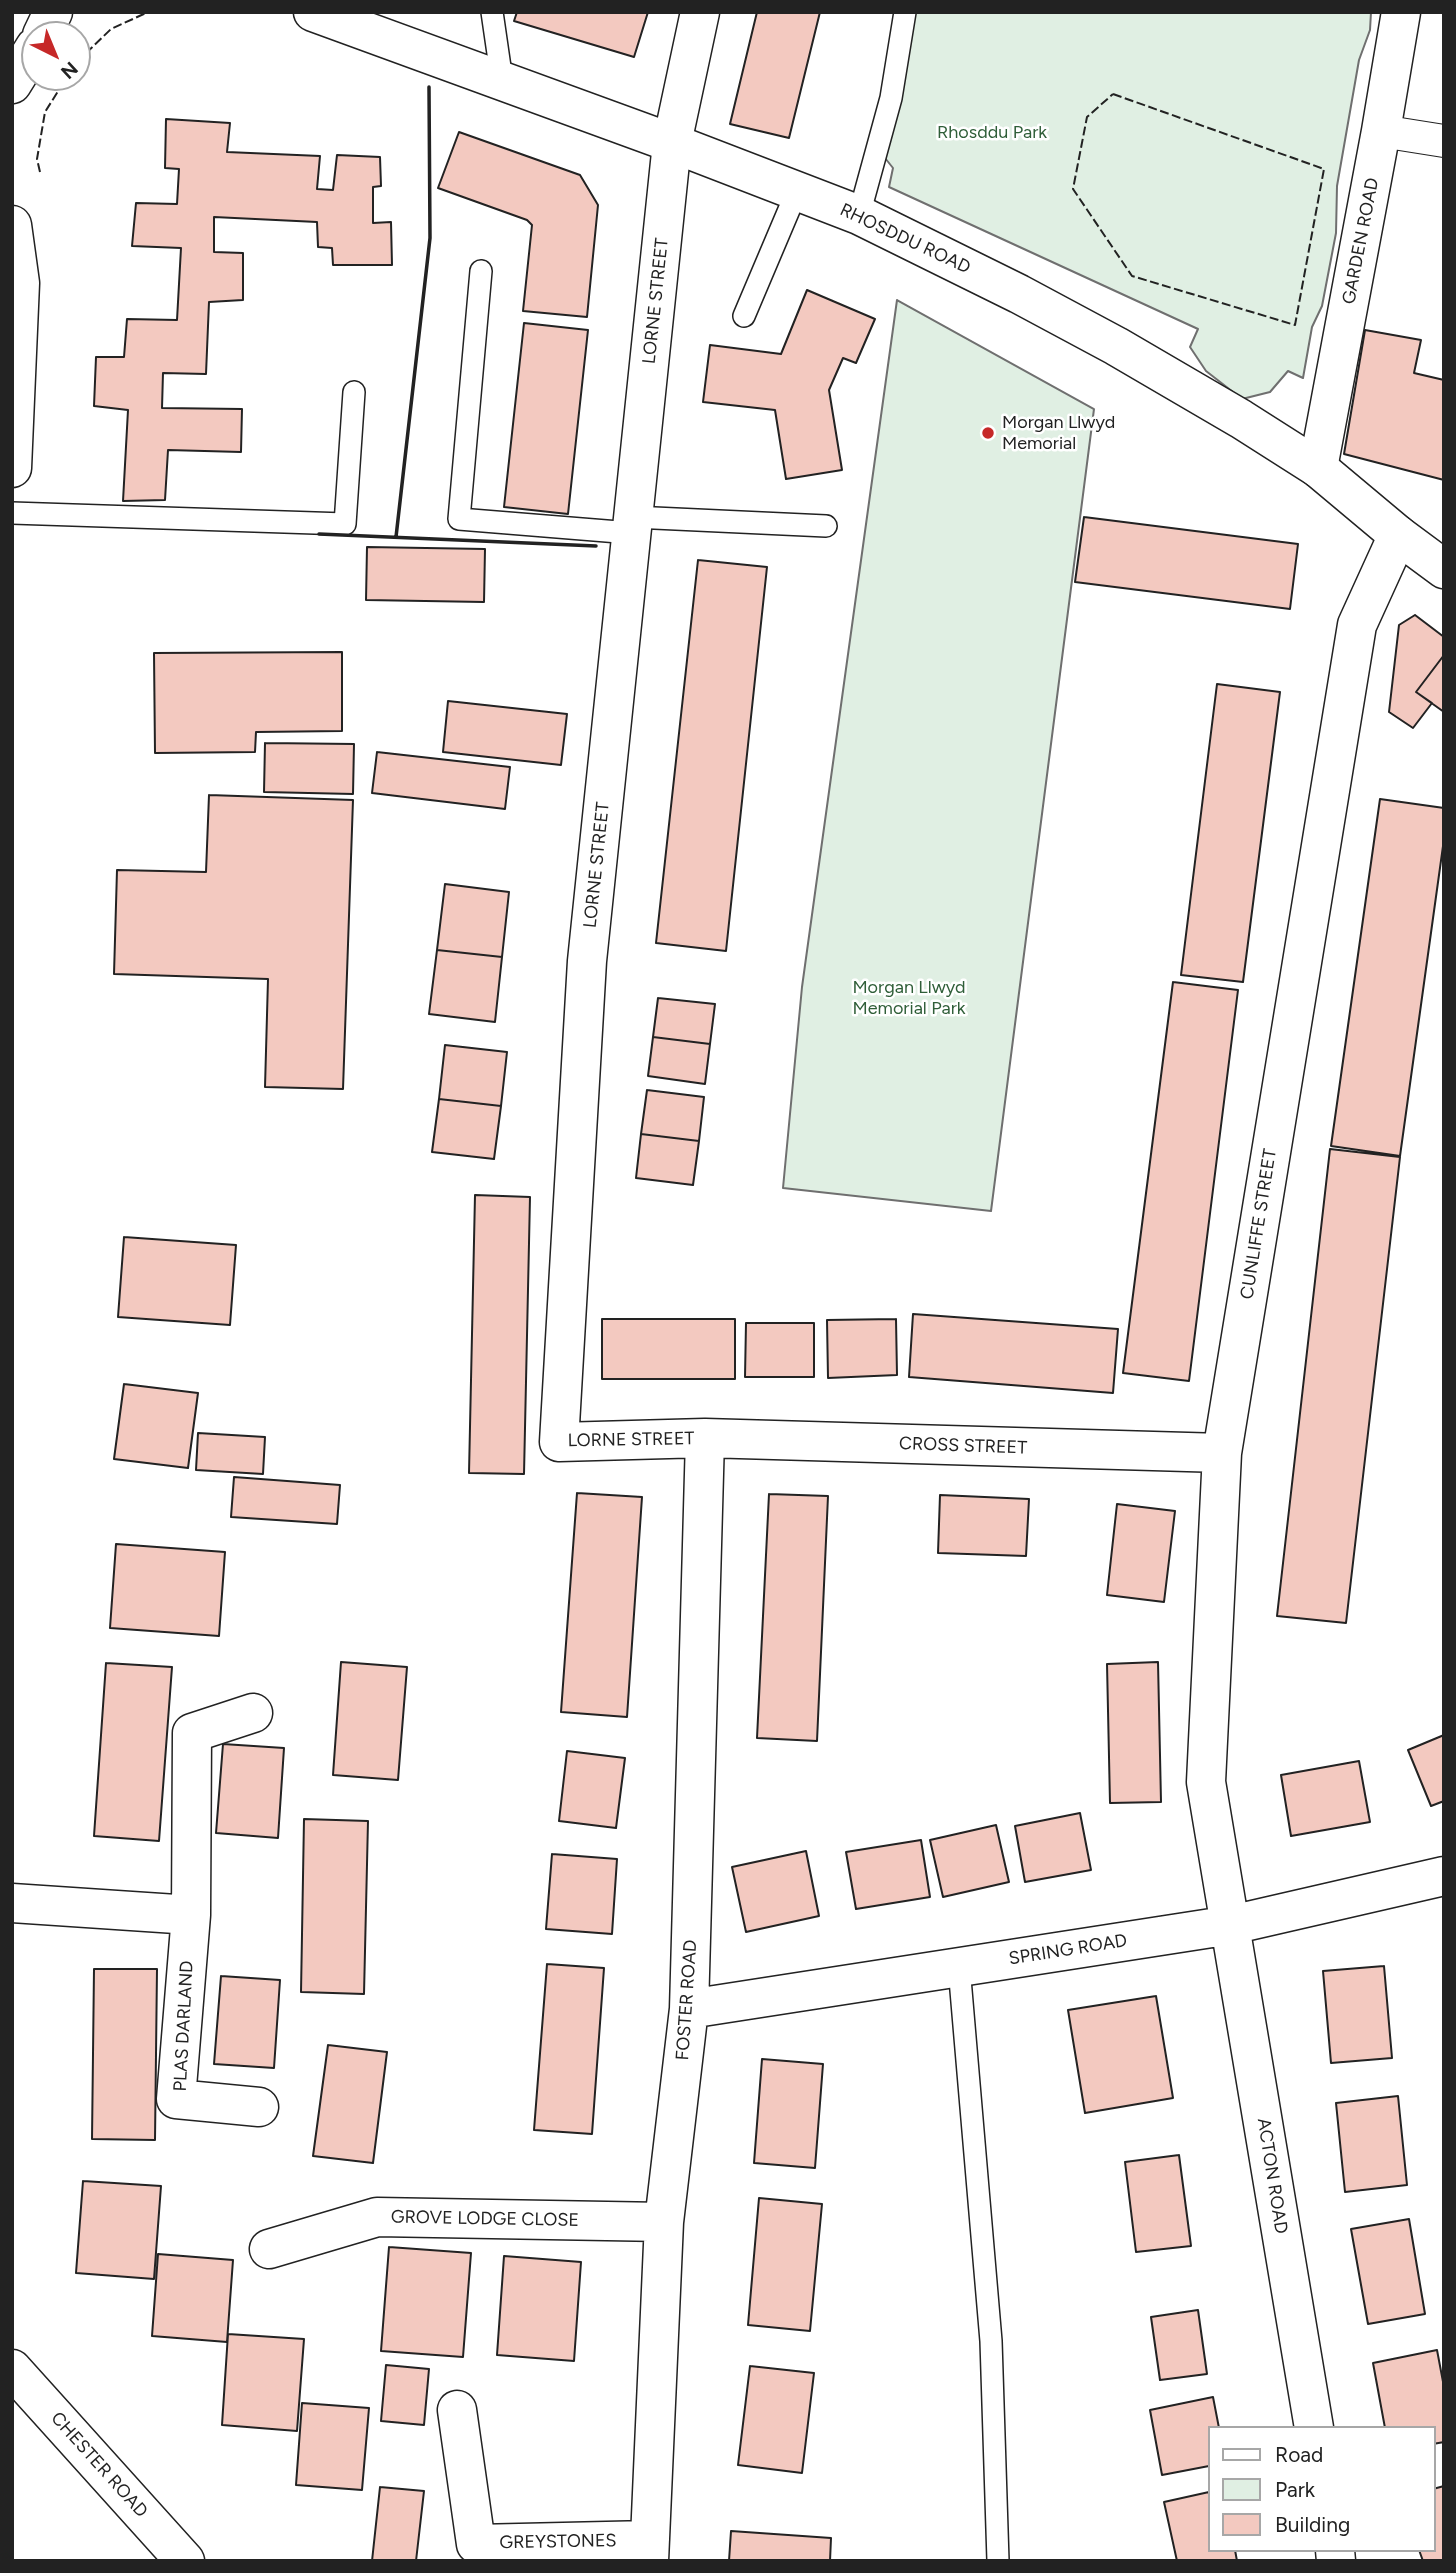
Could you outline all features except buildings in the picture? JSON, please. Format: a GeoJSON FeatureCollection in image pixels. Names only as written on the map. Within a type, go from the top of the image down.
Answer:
{"type":"FeatureCollection","features":[{"type":"Feature","properties":{"kind":"street","name":"RHOSDDU ROAD"},"geometry":{"type":"LineString","coordinates":[[313,12],[672,143],[859,215],[1116,346],[1241,419],[1318,468],[1398,535],[1444,569]]}},
{"type":"Feature","properties":{"kind":"street","name":"LORNE STREET"},"geometry":{"type":"LineString","coordinates":[[699,12],[672,143],[587,961],[559,1442],[705,1438]]}},
{"type":"Feature","properties":{"kind":"street","name":"GARDEN ROAD"},"geometry":{"type":"LineString","coordinates":[[1318,468],[1401,12]]}},
{"type":"Feature","properties":{"kind":"street"},"geometry":{"type":"LineString","coordinates":[[1381,131],[1444,141]]}},
{"type":"Feature","properties":{"kind":"street"},"geometry":{"type":"LineString","coordinates":[[12,225],[16,281],[12,468]]}},
{"type":"Feature","properties":{"kind":"street","name":"CUNLIFFE STREET"},"geometry":{"type":"LineString","coordinates":[[1231,1925],[1206,1782],[1222,1453],[1357,625],[1398,535]]}},
{"type":"Feature","properties":{"kind":"street","name":"CROSS STREET"},"geometry":{"type":"LineString","coordinates":[[705,1438],[1222,1453]]}},
{"type":"Feature","properties":{"kind":"street","name":"FOSTER ROAD"},"geometry":{"type":"LineString","coordinates":[[650,2550],[664,2222],[689,2009],[705,1438]]}},
{"type":"Feature","properties":{"kind":"street","name":"PLAS DARLAND"},"geometry":{"type":"LineString","coordinates":[[253,1713],[192,1733],[191,1915],[176,2099],[259,2108]]}},
{"type":"Feature","properties":{"kind":"street","name":"SPRING ROAD"},"geometry":{"type":"LineString","coordinates":[[689,2009],[1231,1925],[1444,1877]]}},
{"type":"Feature","properties":{"kind":"street"},"geometry":{"type":"LineString","coordinates":[[12,1903],[191,1915]]}},
{"type":"Feature","properties":{"kind":"street","name":"ACTON ROAD"},"geometry":{"type":"LineString","coordinates":[[1231,1925],[1314,2426]]}},
{"type":"Feature","properties":{"kind":"street","name":"GROVE LODGE CLOSE"},"geometry":{"type":"LineString","coordinates":[[269,2249],[377,2217],[664,2222]]}},
{"type":"Feature","properties":{"kind":"street","name":"CHESTER ROAD"},"geometry":{"type":"LineString","coordinates":[[12,2369],[185,2561]]}},
{"type":"Feature","properties":{"kind":"street","name":"GREYSTONES"},"geometry":{"type":"LineString","coordinates":[[457,2410],[476,2544],[650,2550]]}},
{"type":"Feature","properties":{"kind":"lane"},"geometry":{"type":"LineString","coordinates":[[492,12],[502,81]]}},
{"type":"Feature","properties":{"kind":"lane"},"geometry":{"type":"LineString","coordinates":[[859,215],[891,98],[905,12]]}},
{"type":"Feature","properties":{"kind":"lane"},"geometry":{"type":"LineString","coordinates":[[744,316],[797,191]]}},
{"type":"Feature","properties":{"kind":"lane"},"geometry":{"type":"LineString","coordinates":[[481,271],[458,519],[632,525],[826,526]]}},
{"type":"Feature","properties":{"kind":"lane"},"geometry":{"type":"LineString","coordinates":[[12,513],[345,524],[354,393]]}},
{"type":"Feature","properties":{"kind":"lane"},"geometry":{"type":"LineString","coordinates":[[959,1967],[991,2341],[998,2561]]}},
{"type":"Feature","properties":{"kind":"green space","name":"Rhosddu Park"},"geometry":{"type":"Polygon","coordinates":[[[900,12],[1371,12],[1370,30],[1359,60],[1337,186],[1336,233],[1322,306],[1312,327],[1303,378],[1288,371],[1270,392],[1242,399],[1206,371],[1190,347],[1198,329],[889,187],[893,168],[885,158],[900,12]]]}},
{"type":"Feature","properties":{"kind":"green space","name":"Morgan Llwyd Memorial Park"},"geometry":{"type":"Polygon","coordinates":[[[897,300],[1094,409],[991,1211],[783,1188],[802,987],[897,300]]]}},
{"type":"Feature","properties":{"kind":"fence"},"geometry":{"type":"LineString","coordinates":[[91,48],[111,29],[146,13],[156,12]]}},
{"type":"Feature","properties":{"kind":"fence"},"geometry":{"type":"LineString","coordinates":[[40,172],[37,159],[45,112],[58,91]]}},
{"type":"Feature","properties":{"kind":"fence"},"geometry":{"type":"LineString","coordinates":[[1113,94],[1324,169],[1295,325],[1132,276],[1073,189],[1087,117],[1113,94]]}},
{"type":"Feature","properties":{"kind":"wall"},"geometry":{"type":"LineString","coordinates":[[396,537],[430,238],[429,87]]}},
{"type":"Feature","properties":{"kind":"wall"},"geometry":{"type":"LineString","coordinates":[[319,534],[596,546]]}},
{"type":"Feature","properties":{"kind":"place","name":"Morgan Llwyd Memorial"},"geometry":{"type":"Point","coordinates":[988,433]}}]}
